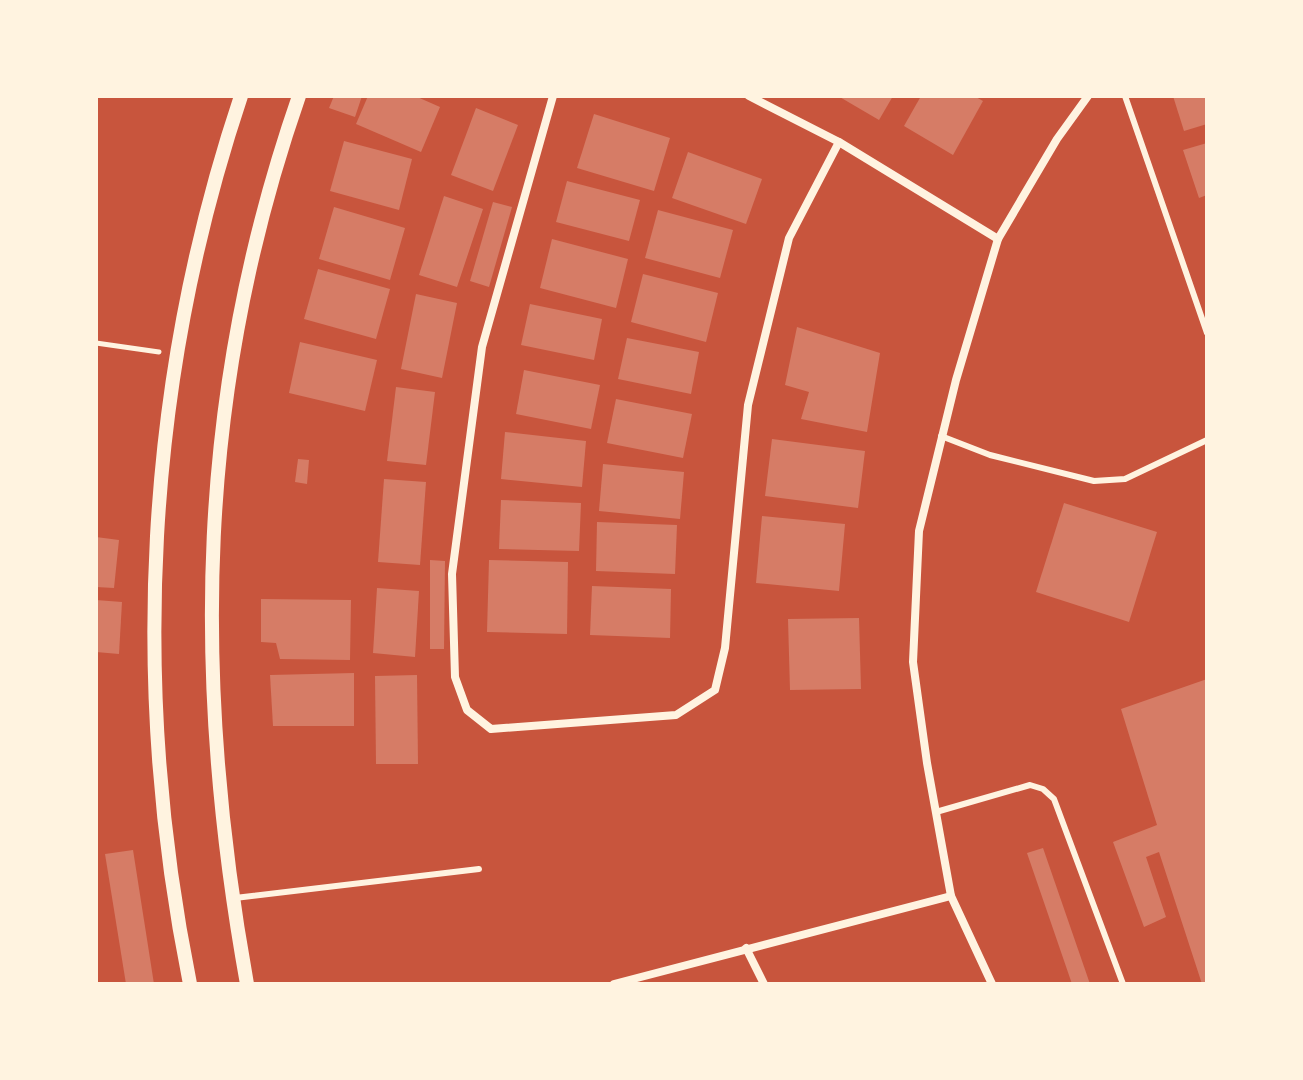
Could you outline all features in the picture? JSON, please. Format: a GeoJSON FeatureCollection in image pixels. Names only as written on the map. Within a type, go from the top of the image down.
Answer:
{"type":"FeatureCollection","features":[{"type":"Feature","properties":{"kind":"street"},"geometry":{"type":"LineString","coordinates":[[190,984],[164,823],[153,676],[157,512],[175,355],[195,257],[241,96]]}},
{"type":"Feature","properties":{"kind":"street"},"geometry":{"type":"LineString","coordinates":[[247,984],[231,899],[211,695],[209,623],[215,481],[232,359],[248,278],[299,96]]}},
{"type":"Feature","properties":{"kind":"street"},"geometry":{"type":"LineString","coordinates":[[553,96],[482,347],[452,574],[455,677],[467,710],[491,729],[676,715],[715,690],[725,648],[748,405],[789,238],[839,142]]}},
{"type":"Feature","properties":{"kind":"street"},"geometry":{"type":"LineString","coordinates":[[749,96],[839,142],[998,239]]}},
{"type":"Feature","properties":{"kind":"street"},"geometry":{"type":"LineString","coordinates":[[992,984],[951,896],[936,812],[913,662],[919,531],[941,436],[998,239],[1057,139],[1088,96]]}},
{"type":"Feature","properties":{"kind":"street"},"geometry":{"type":"LineString","coordinates":[[614,984],[951,896]]}},
{"type":"Feature","properties":{"kind":"street"},"geometry":{"type":"LineString","coordinates":[[746,948],[764,984]]}},
{"type":"Feature","properties":{"kind":"lane"},"geometry":{"type":"LineString","coordinates":[[1125,96],[1207,333]]}},
{"type":"Feature","properties":{"kind":"lane"},"geometry":{"type":"LineString","coordinates":[[941,436],[990,455],[1094,481],[1125,479],[1207,440]]}},
{"type":"Feature","properties":{"kind":"lane"},"geometry":{"type":"LineString","coordinates":[[936,812],[1030,785],[1043,789],[1054,799],[1123,984]]}},
{"type":"Feature","properties":{"kind":"lane"},"geometry":{"type":"LineString","coordinates":[[231,899],[479,869]]}},
{"type":"Feature","properties":{"kind":"path"},"geometry":{"type":"LineString","coordinates":[[96,343],[175,355]]}},
{"type":"Feature","properties":{"kind":"building"},"geometry":{"type":"Polygon","coordinates":[[[334,96],[362,96],[355,117],[329,108],[334,96]]]}},
{"type":"Feature","properties":{"kind":"building"},"geometry":{"type":"Polygon","coordinates":[[[368,96],[415,96],[440,107],[421,152],[356,124],[368,96]]]}},
{"type":"Feature","properties":{"kind":"building"},"geometry":{"type":"Polygon","coordinates":[[[838,96],[893,96],[879,120],[838,96]]]}},
{"type":"Feature","properties":{"kind":"building"},"geometry":{"type":"Polygon","coordinates":[[[921,96],[974,96],[983,101],[953,155],[904,126],[921,96]]]}},
{"type":"Feature","properties":{"kind":"building"},"geometry":{"type":"Polygon","coordinates":[[[1173,96],[1207,96],[1207,124],[1184,131],[1173,96]]]}},
{"type":"Feature","properties":{"kind":"building"},"geometry":{"type":"Polygon","coordinates":[[[476,108],[518,125],[493,191],[451,175],[476,108]]]}},
{"type":"Feature","properties":{"kind":"building"},"geometry":{"type":"Polygon","coordinates":[[[594,114],[670,138],[654,191],[577,168],[594,114]]]}},
{"type":"Feature","properties":{"kind":"building"},"geometry":{"type":"Polygon","coordinates":[[[344,141],[412,159],[399,210],[330,191],[344,141]]]}},
{"type":"Feature","properties":{"kind":"building"},"geometry":{"type":"Polygon","coordinates":[[[1207,143],[1207,195],[1199,198],[1183,150],[1207,143]]]}},
{"type":"Feature","properties":{"kind":"building"},"geometry":{"type":"Polygon","coordinates":[[[688,152],[762,179],[746,224],[672,198],[688,152]]]}},
{"type":"Feature","properties":{"kind":"building"},"geometry":{"type":"Polygon","coordinates":[[[567,181],[640,200],[629,241],[556,222],[567,181]]]}},
{"type":"Feature","properties":{"kind":"building"},"geometry":{"type":"Polygon","coordinates":[[[444,196],[483,209],[457,287],[419,275],[444,196]]]}},
{"type":"Feature","properties":{"kind":"building"},"geometry":{"type":"Polygon","coordinates":[[[493,202],[512,207],[489,287],[470,281],[493,202]]]}},
{"type":"Feature","properties":{"kind":"building"},"geometry":{"type":"Polygon","coordinates":[[[334,207],[405,228],[390,280],[319,259],[334,207]]]}},
{"type":"Feature","properties":{"kind":"building"},"geometry":{"type":"Polygon","coordinates":[[[658,210],[733,230],[720,278],[645,258],[658,210]]]}},
{"type":"Feature","properties":{"kind":"building"},"geometry":{"type":"Polygon","coordinates":[[[552,239],[628,259],[616,308],[540,288],[552,239]]]}},
{"type":"Feature","properties":{"kind":"building"},"geometry":{"type":"Polygon","coordinates":[[[318,269],[390,289],[376,339],[304,319],[318,269]]]}},
{"type":"Feature","properties":{"kind":"building"},"geometry":{"type":"Polygon","coordinates":[[[643,274],[718,293],[706,342],[631,322],[643,274]]]}},
{"type":"Feature","properties":{"kind":"building"},"geometry":{"type":"Polygon","coordinates":[[[416,294],[457,303],[442,378],[401,369],[416,294]]]}},
{"type":"Feature","properties":{"kind":"building"},"geometry":{"type":"Polygon","coordinates":[[[530,304],[602,319],[594,360],[521,345],[530,304]]]}},
{"type":"Feature","properties":{"kind":"building"},"geometry":{"type":"Polygon","coordinates":[[[797,327],[880,353],[867,432],[801,419],[809,392],[785,385],[797,327]]]}},
{"type":"Feature","properties":{"kind":"building"},"geometry":{"type":"Polygon","coordinates":[[[627,338],[699,352],[691,394],[618,379],[627,338]]]}},
{"type":"Feature","properties":{"kind":"building"},"geometry":{"type":"Polygon","coordinates":[[[300,342],[377,360],[365,411],[289,393],[300,342]]]}},
{"type":"Feature","properties":{"kind":"building"},"geometry":{"type":"Polygon","coordinates":[[[524,370],[600,385],[591,429],[516,414],[524,370]]]}},
{"type":"Feature","properties":{"kind":"building"},"geometry":{"type":"Polygon","coordinates":[[[396,387],[435,392],[426,465],[387,461],[396,387]]]}},
{"type":"Feature","properties":{"kind":"building"},"geometry":{"type":"Polygon","coordinates":[[[616,399],[692,414],[683,458],[607,443],[616,399]]]}},
{"type":"Feature","properties":{"kind":"building"},"geometry":{"type":"Polygon","coordinates":[[[505,432],[586,441],[582,487],[501,479],[505,432]]]}},
{"type":"Feature","properties":{"kind":"building"},"geometry":{"type":"Polygon","coordinates":[[[772,439],[865,451],[858,508],[765,496],[772,439]]]}},
{"type":"Feature","properties":{"kind":"building"},"geometry":{"type":"Polygon","coordinates":[[[298,459],[309,460],[307,484],[295,482],[298,459]]]}},
{"type":"Feature","properties":{"kind":"building"},"geometry":{"type":"Polygon","coordinates":[[[603,464],[684,472],[680,519],[599,511],[603,464]]]}},
{"type":"Feature","properties":{"kind":"building"},"geometry":{"type":"Polygon","coordinates":[[[384,479],[426,482],[420,565],[378,562],[384,479]]]}},
{"type":"Feature","properties":{"kind":"building"},"geometry":{"type":"Polygon","coordinates":[[[501,500],[581,503],[579,551],[499,549],[501,500]]]}},
{"type":"Feature","properties":{"kind":"building"},"geometry":{"type":"Polygon","coordinates":[[[1064,503],[1157,532],[1129,622],[1036,592],[1064,503]]]}},
{"type":"Feature","properties":{"kind":"building"},"geometry":{"type":"Polygon","coordinates":[[[762,516],[845,524],[839,591],[756,583],[762,516]]]}},
{"type":"Feature","properties":{"kind":"building"},"geometry":{"type":"Polygon","coordinates":[[[597,522],[677,525],[675,574],[596,571],[597,522]]]}},
{"type":"Feature","properties":{"kind":"building"},"geometry":{"type":"Polygon","coordinates":[[[96,537],[119,540],[114,588],[96,587],[96,537]]]}},
{"type":"Feature","properties":{"kind":"building"},"geometry":{"type":"Polygon","coordinates":[[[430,560],[445,561],[444,649],[430,649],[430,560]]]}},
{"type":"Feature","properties":{"kind":"building"},"geometry":{"type":"Polygon","coordinates":[[[489,560],[568,562],[567,634],[487,632],[489,560]]]}},
{"type":"Feature","properties":{"kind":"building"},"geometry":{"type":"Polygon","coordinates":[[[592,586],[671,589],[670,638],[590,635],[592,586]]]}},
{"type":"Feature","properties":{"kind":"building"},"geometry":{"type":"Polygon","coordinates":[[[377,588],[419,591],[415,657],[373,653],[377,588]]]}},
{"type":"Feature","properties":{"kind":"building"},"geometry":{"type":"Polygon","coordinates":[[[261,599],[351,600],[350,660],[280,659],[276,643],[261,642],[261,599]]]}},
{"type":"Feature","properties":{"kind":"building"},"geometry":{"type":"Polygon","coordinates":[[[96,600],[122,602],[119,654],[96,652],[96,600]]]}},
{"type":"Feature","properties":{"kind":"building"},"geometry":{"type":"Polygon","coordinates":[[[859,618],[861,689],[790,690],[788,619],[859,618]]]}},
{"type":"Feature","properties":{"kind":"building"},"geometry":{"type":"Polygon","coordinates":[[[354,673],[354,726],[273,726],[270,675],[354,673]]]}},
{"type":"Feature","properties":{"kind":"building"},"geometry":{"type":"Polygon","coordinates":[[[417,675],[418,764],[376,764],[375,676],[417,675]]]}},
{"type":"Feature","properties":{"kind":"building"},"geometry":{"type":"Polygon","coordinates":[[[1207,679],[1207,984],[1202,984],[1159,852],[1146,857],[1166,917],[1144,927],[1113,842],[1157,825],[1121,709],[1207,679]]]}},
{"type":"Feature","properties":{"kind":"building"},"geometry":{"type":"Polygon","coordinates":[[[1043,848],[1090,984],[1072,984],[1027,853],[1043,848]]]}},
{"type":"Feature","properties":{"kind":"building"},"geometry":{"type":"Polygon","coordinates":[[[133,850],[154,984],[126,984],[105,854],[133,850]]]}}]}
